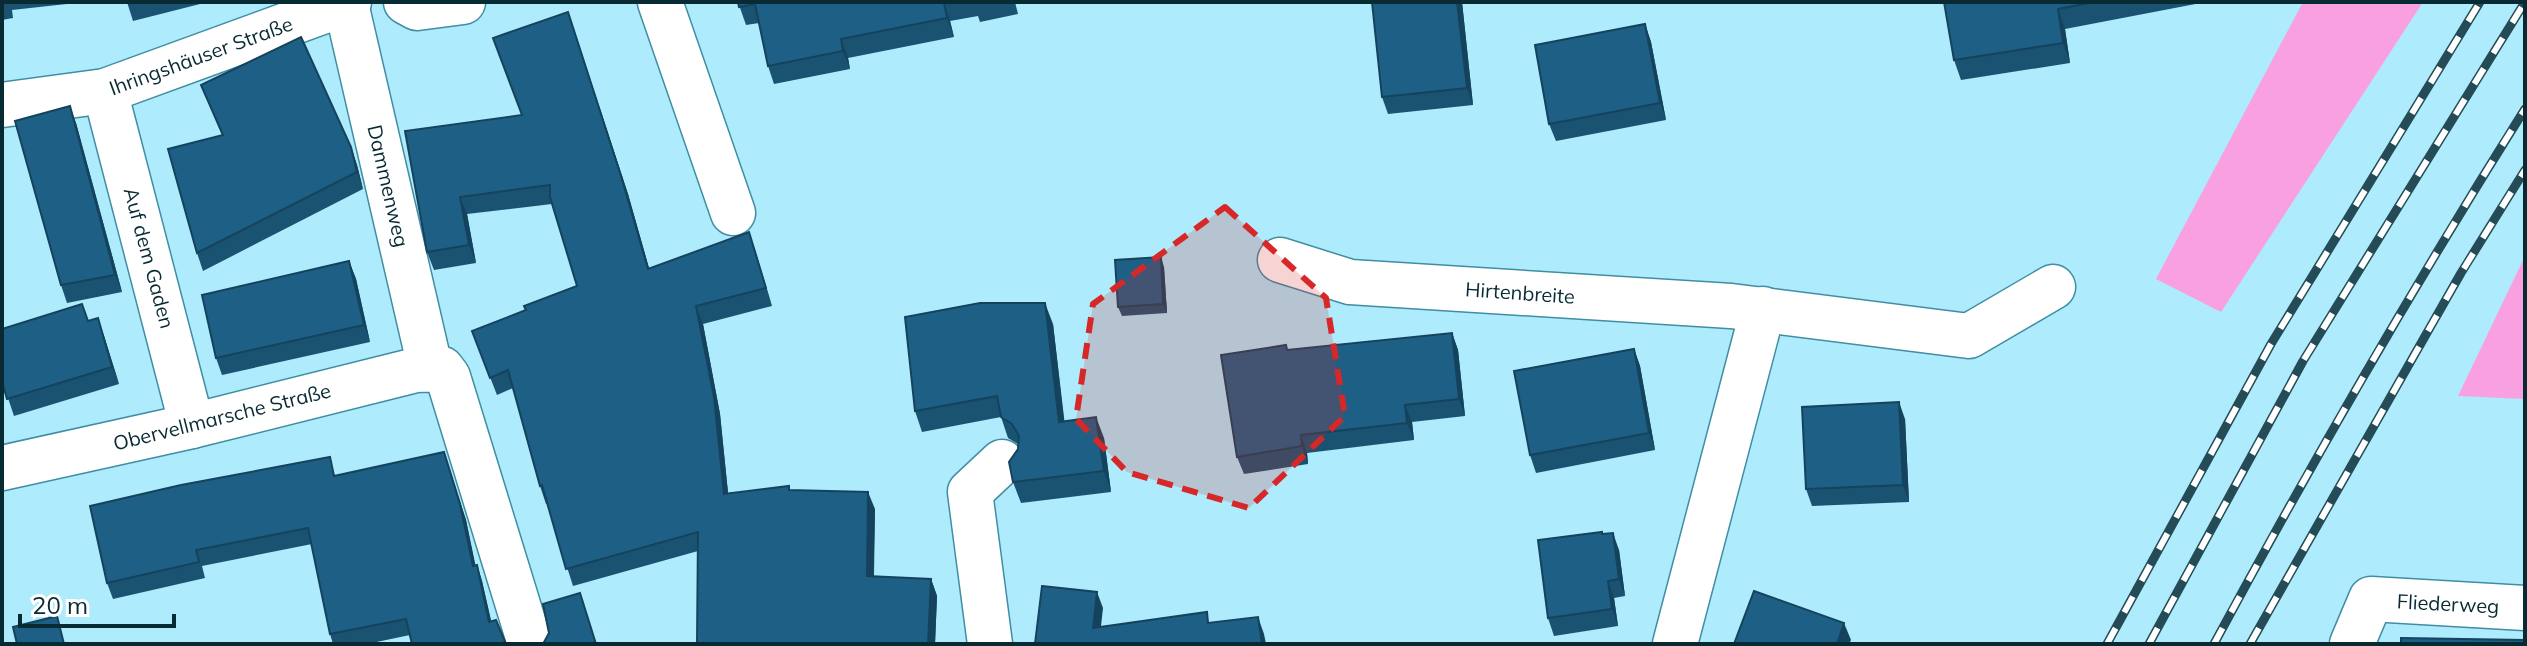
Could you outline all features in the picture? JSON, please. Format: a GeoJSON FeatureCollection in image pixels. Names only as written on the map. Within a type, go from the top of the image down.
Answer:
{"type":"FeatureCollection","features":[{"type":"Feature","properties":{"kind":"street"},"geometry":{"type":"LineString","coordinates":[[406,2],[417,8],[463,2]]}},
{"type":"Feature","properties":{"kind":"street"},"geometry":{"type":"LineString","coordinates":[[660,2],[733,213]]}},
{"type":"Feature","properties":{"kind":"street","name":"Ihringshäuser Straße"},"geometry":{"type":"LineString","coordinates":[[2,105],[105,91],[348,3]]}},
{"type":"Feature","properties":{"kind":"street","name":"Dammenweg"},"geometry":{"type":"LineString","coordinates":[[348,3],[436,368],[448,377],[530,644]]}},
{"type":"Feature","properties":{"kind":"street","name":"Auf dem Gaden"},"geometry":{"type":"LineString","coordinates":[[105,91],[192,426]]}},
{"type":"Feature","properties":{"kind":"street","name":"Hirtenbreite"},"geometry":{"type":"LineString","coordinates":[[1280,260],[1350,282],[1763,309],[1969,336],[2053,287]]}},
{"type":"Feature","properties":{"kind":"street"},"geometry":{"type":"LineString","coordinates":[[1675,644],[1763,309]]}},
{"type":"Feature","properties":{"kind":"street","name":"Obervellmarsche Straße"},"geometry":{"type":"LineString","coordinates":[[2,468],[436,368]]}},
{"type":"Feature","properties":{"kind":"street"},"geometry":{"type":"LineString","coordinates":[[990,644],[970,492],[1002,462]]}},
{"type":"Feature","properties":{"kind":"street","name":"Fliederweg"},"geometry":{"type":"LineString","coordinates":[[2352,644],[2371,599],[2525,608]]}},
{"type":"Feature","properties":{"kind":"highlighted area"},"geometry":{"type":"Polygon","coordinates":[[[1225,207],[1326,298],[1345,416],[1249,508],[1127,472],[1076,419],[1093,304],[1225,207]]]}},
{"type":"Feature","properties":{"kind":"shaded area"},"geometry":{"type":"Polygon","coordinates":[[[2303,2],[2423,2],[2221,312],[2156,279],[2303,2]]]}},
{"type":"Feature","properties":{"kind":"shaded area"},"geometry":{"type":"Polygon","coordinates":[[[2525,256],[2525,399],[2458,396],[2525,256]]]}},
{"type":"Feature","properties":{"kind":"building"},"geometry":{"type":"Polygon","coordinates":[[[738,2],[947,2],[944,3],[947,18],[841,39],[843,51],[768,66],[755,4],[739,7],[738,2]]]}},
{"type":"Feature","properties":{"kind":"building"},"geometry":{"type":"Polygon","coordinates":[[[1372,2],[1457,2],[1467,88],[1382,97],[1372,2]]]}},
{"type":"Feature","properties":{"kind":"building"},"geometry":{"type":"Polygon","coordinates":[[[1944,2],[2094,2],[2058,9],[2063,43],[1954,60],[1944,2]]]}},
{"type":"Feature","properties":{"kind":"building"},"geometry":{"type":"Polygon","coordinates":[[[568,12],[648,269],[749,232],[766,288],[696,306],[714,397],[724,494],[789,486],[789,490],[868,492],[867,576],[931,579],[928,644],[697,644],[698,532],[566,569],[508,370],[490,378],[472,331],[526,310],[524,306],[577,286],[550,197],[550,185],[460,197],[469,245],[427,252],[405,131],[522,115],[493,38],[568,12]]]}},
{"type":"Feature","properties":{"kind":"building"},"geometry":{"type":"Polygon","coordinates":[[[1645,24],[1660,103],[1549,124],[1535,45],[1645,24]]]}},
{"type":"Feature","properties":{"kind":"building"},"geometry":{"type":"Polygon","coordinates":[[[301,37],[351,147],[357,172],[197,253],[168,149],[223,135],[201,85],[301,37]]]}},
{"type":"Feature","properties":{"kind":"building"},"geometry":{"type":"Polygon","coordinates":[[[70,106],[115,275],[61,285],[15,121],[70,106]]]}},
{"type":"Feature","properties":{"kind":"building"},"geometry":{"type":"Polygon","coordinates":[[[1161,257],[1163,304],[1118,307],[1115,260],[1161,257]]]}},
{"type":"Feature","properties":{"kind":"building"},"geometry":{"type":"Polygon","coordinates":[[[349,261],[364,325],[216,358],[202,295],[349,261]]]}},
{"type":"Feature","properties":{"kind":"building"},"geometry":{"type":"Polygon","coordinates":[[[980,303],[1045,303],[1059,422],[1096,417],[1104,471],[1013,482],[1009,462],[1018,449],[1019,436],[1012,424],[1001,417],[997,396],[915,411],[905,317],[980,303]]]}},
{"type":"Feature","properties":{"kind":"building"},"geometry":{"type":"Polygon","coordinates":[[[82,304],[88,321],[98,318],[112,367],[7,399],[2,381],[2,329],[82,304]]]}},
{"type":"Feature","properties":{"kind":"building"},"geometry":{"type":"Polygon","coordinates":[[[1452,333],[1459,399],[1405,405],[1407,423],[1301,435],[1302,446],[1237,457],[1221,355],[1286,345],[1287,350],[1452,333]]]}},
{"type":"Feature","properties":{"kind":"building"},"geometry":{"type":"Polygon","coordinates":[[[1634,349],[1649,433],[1530,455],[1514,371],[1634,349]]]}},
{"type":"Feature","properties":{"kind":"building"},"geometry":{"type":"Polygon","coordinates":[[[1899,402],[1903,485],[1806,489],[1802,407],[1899,402]]]}},
{"type":"Feature","properties":{"kind":"building"},"geometry":{"type":"Polygon","coordinates":[[[444,452],[460,504],[473,566],[477,565],[489,622],[496,620],[506,644],[412,644],[406,619],[330,634],[308,528],[196,550],[199,562],[107,583],[90,506],[330,457],[334,476],[444,452]]]}},
{"type":"Feature","properties":{"kind":"building"},"geometry":{"type":"Polygon","coordinates":[[[1613,533],[1619,579],[1608,581],[1612,609],[1548,618],[1538,540],[1613,533]]]}},
{"type":"Feature","properties":{"kind":"building"},"geometry":{"type":"Polygon","coordinates":[[[1042,586],[1097,592],[1093,628],[1207,612],[1208,623],[1258,617],[1262,644],[1035,644],[1042,586]]]}},
{"type":"Feature","properties":{"kind":"building"},"geometry":{"type":"Polygon","coordinates":[[[1754,591],[1844,623],[1837,644],[1734,644],[1754,591]]]}},
{"type":"Feature","properties":{"kind":"building"},"geometry":{"type":"Polygon","coordinates":[[[580,593],[596,644],[543,644],[549,633],[543,604],[580,593]]]}},
{"type":"Feature","properties":{"kind":"building"},"geometry":{"type":"Polygon","coordinates":[[[57,616],[64,644],[17,644],[13,627],[57,616]]]}},
{"type":"Feature","properties":{"kind":"building"},"geometry":{"type":"Polygon","coordinates":[[[2401,638],[2525,640],[2525,644],[2401,644],[2401,638]]]}},
{"type":"Feature","properties":{"kind":"railway"},"geometry":{"type":"LineString","coordinates":[[2107,644],[2271,344],[2480,2]]}},
{"type":"Feature","properties":{"kind":"railway"},"geometry":{"type":"LineString","coordinates":[[2149,644],[2303,361],[2525,2]]}},
{"type":"Feature","properties":{"kind":"railway"},"geometry":{"type":"LineString","coordinates":[[2214,644],[2365,374],[2525,109]]}},
{"type":"Feature","properties":{"kind":"railway"},"geometry":{"type":"LineString","coordinates":[[2250,644],[2461,273],[2525,170]]}}]}
